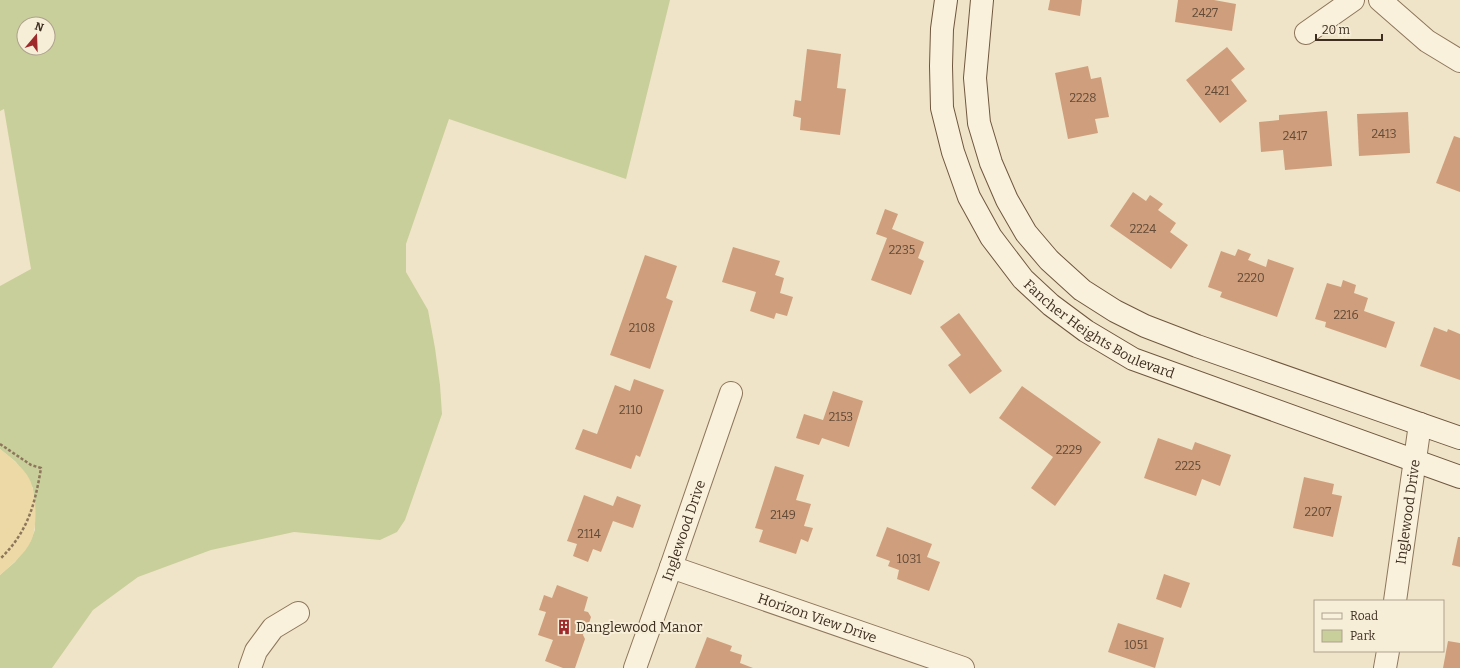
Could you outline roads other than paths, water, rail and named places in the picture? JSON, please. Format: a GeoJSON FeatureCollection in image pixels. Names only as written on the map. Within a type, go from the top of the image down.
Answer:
{"type":"FeatureCollection","features":[{"type":"Feature","properties":{"kind":"street","name":"Fancher Heights Boulevard"},"geometry":{"type":"LineString","coordinates":[[946,0],[942,29],[942,108],[953,152],[969,197],[991,237],[1023,279],[1051,305],[1080,327],[1133,359],[1460,477]]}},
{"type":"Feature","properties":{"kind":"street","name":"Fancher Heights Boulevard"},"geometry":{"type":"LineString","coordinates":[[982,0],[974,78],[979,123],[991,163],[1007,200],[1026,233],[1049,260],[1082,290],[1115,311],[1145,326],[1197,346],[1460,438]]}},
{"type":"Feature","properties":{"kind":"street"},"geometry":{"type":"LineString","coordinates":[[1306,34],[1353,0]]}},
{"type":"Feature","properties":{"kind":"street"},"geometry":{"type":"LineString","coordinates":[[1380,0],[1427,41],[1460,61]]}},
{"type":"Feature","properties":{"kind":"street","name":"Inglewood Drive"},"geometry":{"type":"LineString","coordinates":[[635,668],[731,393]]}},
{"type":"Feature","properties":{"kind":"street","name":"Inglewood Drive"},"geometry":{"type":"LineString","coordinates":[[1395,600],[1420,424]]}},
{"type":"Feature","properties":{"kind":"street","name":"Horizon View Drive"},"geometry":{"type":"LineString","coordinates":[[671,567],[963,668]]}},
{"type":"Feature","properties":{"kind":"street"},"geometry":{"type":"LineString","coordinates":[[250,668],[256,651],[273,628],[298,613]]}},
{"type":"Feature","properties":{"kind":"street"},"geometry":{"type":"LineString","coordinates":[[1386,668],[1388,652]]}},
{"type":"Feature","properties":{"kind":"place","name":"Danglewood Manor"},"geometry":{"type":"Point","coordinates":[564,627]}}]}
